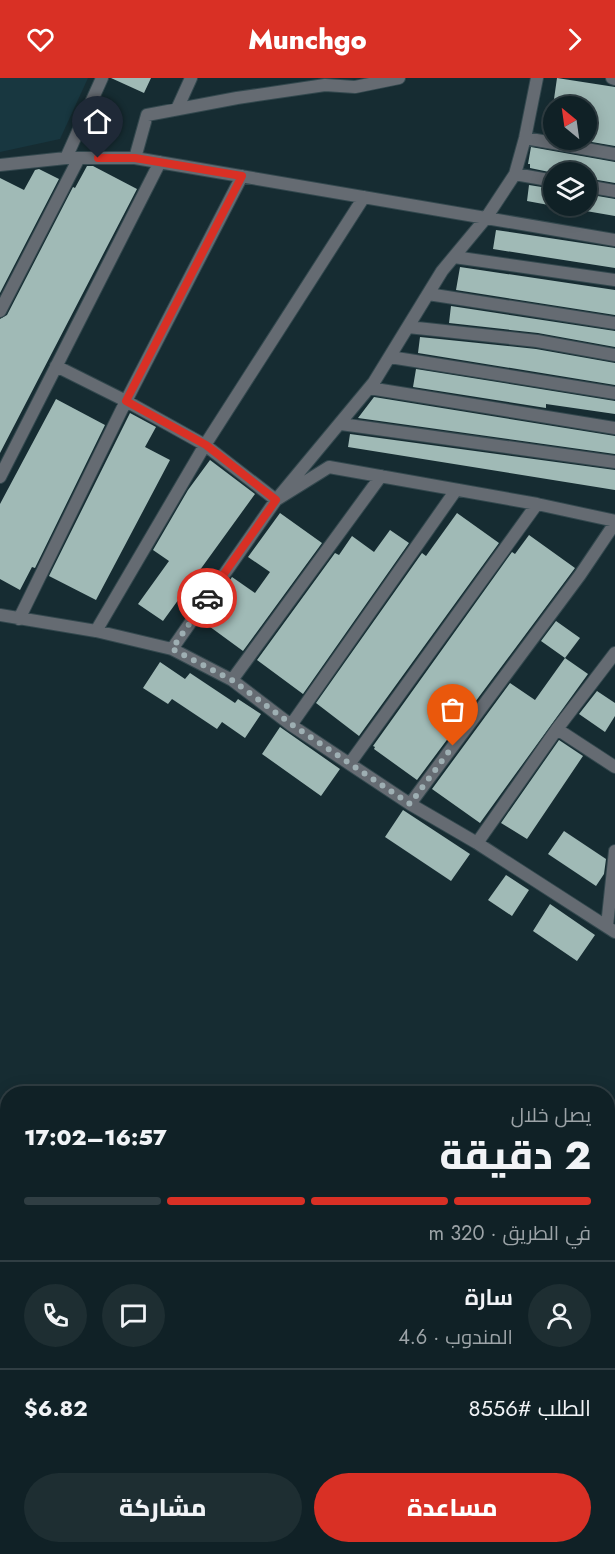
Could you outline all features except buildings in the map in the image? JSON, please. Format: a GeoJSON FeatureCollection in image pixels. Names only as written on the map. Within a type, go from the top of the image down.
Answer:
{"type":"FeatureCollection","features":[{"type":"Feature","properties":{"kind":"street"},"geometry":{"type":"LineString","coordinates":[[66,158],[102,78]]}},
{"type":"Feature","properties":{"kind":"street"},"geometry":{"type":"LineString","coordinates":[[177,109],[191,78]]}},
{"type":"Feature","properties":{"kind":"street"},"geometry":{"type":"LineString","coordinates":[[313,78],[325,85]]}},
{"type":"Feature","properties":{"kind":"street"},"geometry":{"type":"LineString","coordinates":[[135,158],[147,115],[325,85],[355,87],[399,78]]}},
{"type":"Feature","properties":{"kind":"street"},"geometry":{"type":"LineString","coordinates":[[172,649],[276,500],[369,388],[442,271],[486,218],[515,174],[537,78]]}},
{"type":"Feature","properties":{"kind":"street"},"geometry":{"type":"LineString","coordinates":[[525,138],[615,154]]}},
{"type":"Feature","properties":{"kind":"street"},"geometry":{"type":"LineString","coordinates":[[0,165],[66,158],[135,158],[615,240]]}},
{"type":"Feature","properties":{"kind":"street"},"geometry":{"type":"LineString","coordinates":[[0,311],[79,158]]}},
{"type":"Feature","properties":{"kind":"street"},"geometry":{"type":"LineString","coordinates":[[0,477],[160,162]]}},
{"type":"Feature","properties":{"kind":"street"},"geometry":{"type":"LineString","coordinates":[[515,174],[543,179]]}},
{"type":"Feature","properties":{"kind":"street"},"geometry":{"type":"LineString","coordinates":[[19,620],[126,401],[242,176]]}},
{"type":"Feature","properties":{"kind":"street"},"geometry":{"type":"LineString","coordinates":[[597,188],[615,191]]}},
{"type":"Feature","properties":{"kind":"street"},"geometry":{"type":"LineString","coordinates":[[96,631],[206,445],[364,197]]}},
{"type":"Feature","properties":{"kind":"street"},"geometry":{"type":"LineString","coordinates":[[454,257],[615,280]]}},
{"type":"Feature","properties":{"kind":"street"},"geometry":{"type":"LineString","coordinates":[[428,294],[615,323]]}},
{"type":"Feature","properties":{"kind":"street"},"geometry":{"type":"LineString","coordinates":[[408,327],[537,341],[615,355]]}},
{"type":"Feature","properties":{"kind":"street"},"geometry":{"type":"LineString","coordinates":[[390,357],[615,393]]}},
{"type":"Feature","properties":{"kind":"street"},"geometry":{"type":"LineString","coordinates":[[56,366],[206,445],[276,500]]}},
{"type":"Feature","properties":{"kind":"street"},"geometry":{"type":"LineString","coordinates":[[369,388],[615,428]]}},
{"type":"Feature","properties":{"kind":"street"},"geometry":{"type":"LineString","coordinates":[[341,424],[615,462]]}},
{"type":"Feature","properties":{"kind":"street"},"geometry":{"type":"LineString","coordinates":[[276,500],[329,467],[537,504],[615,522],[580,575],[410,804]]}},
{"type":"Feature","properties":{"kind":"street"},"geometry":{"type":"LineString","coordinates":[[232,680],[381,476]]}},
{"type":"Feature","properties":{"kind":"street"},"geometry":{"type":"LineString","coordinates":[[291,724],[456,490]]}},
{"type":"Feature","properties":{"kind":"street"},"geometry":{"type":"LineString","coordinates":[[350,763],[537,504]]}},
{"type":"Feature","properties":{"kind":"street"},"geometry":{"type":"LineString","coordinates":[[0,615],[19,620],[96,631],[172,649],[232,680],[291,724],[410,804],[477,843],[611,929],[615,851]]}},
{"type":"Feature","properties":{"kind":"street"},"geometry":{"type":"LineString","coordinates":[[477,843],[557,729],[615,653]]}},
{"type":"Feature","properties":{"kind":"street"},"geometry":{"type":"LineString","coordinates":[[557,729],[615,767]]}},
{"type":"Feature","properties":{"kind":"shaded area"},"geometry":{"type":"Polygon","coordinates":[[[0,78],[88,78],[60,139],[0,152],[0,78]]]}},
{"type":"Feature","properties":{"kind":"way so far"},"geometry":{"type":"LineString","coordinates":[[207,598],[172,649],[232,680],[291,724],[410,804],[453,746]]}},
{"type":"Feature","properties":{"kind":"route"},"geometry":{"type":"LineString","coordinates":[[98,158],[135,158],[242,176],[126,401],[206,445],[276,500],[207,598]]}}]}
